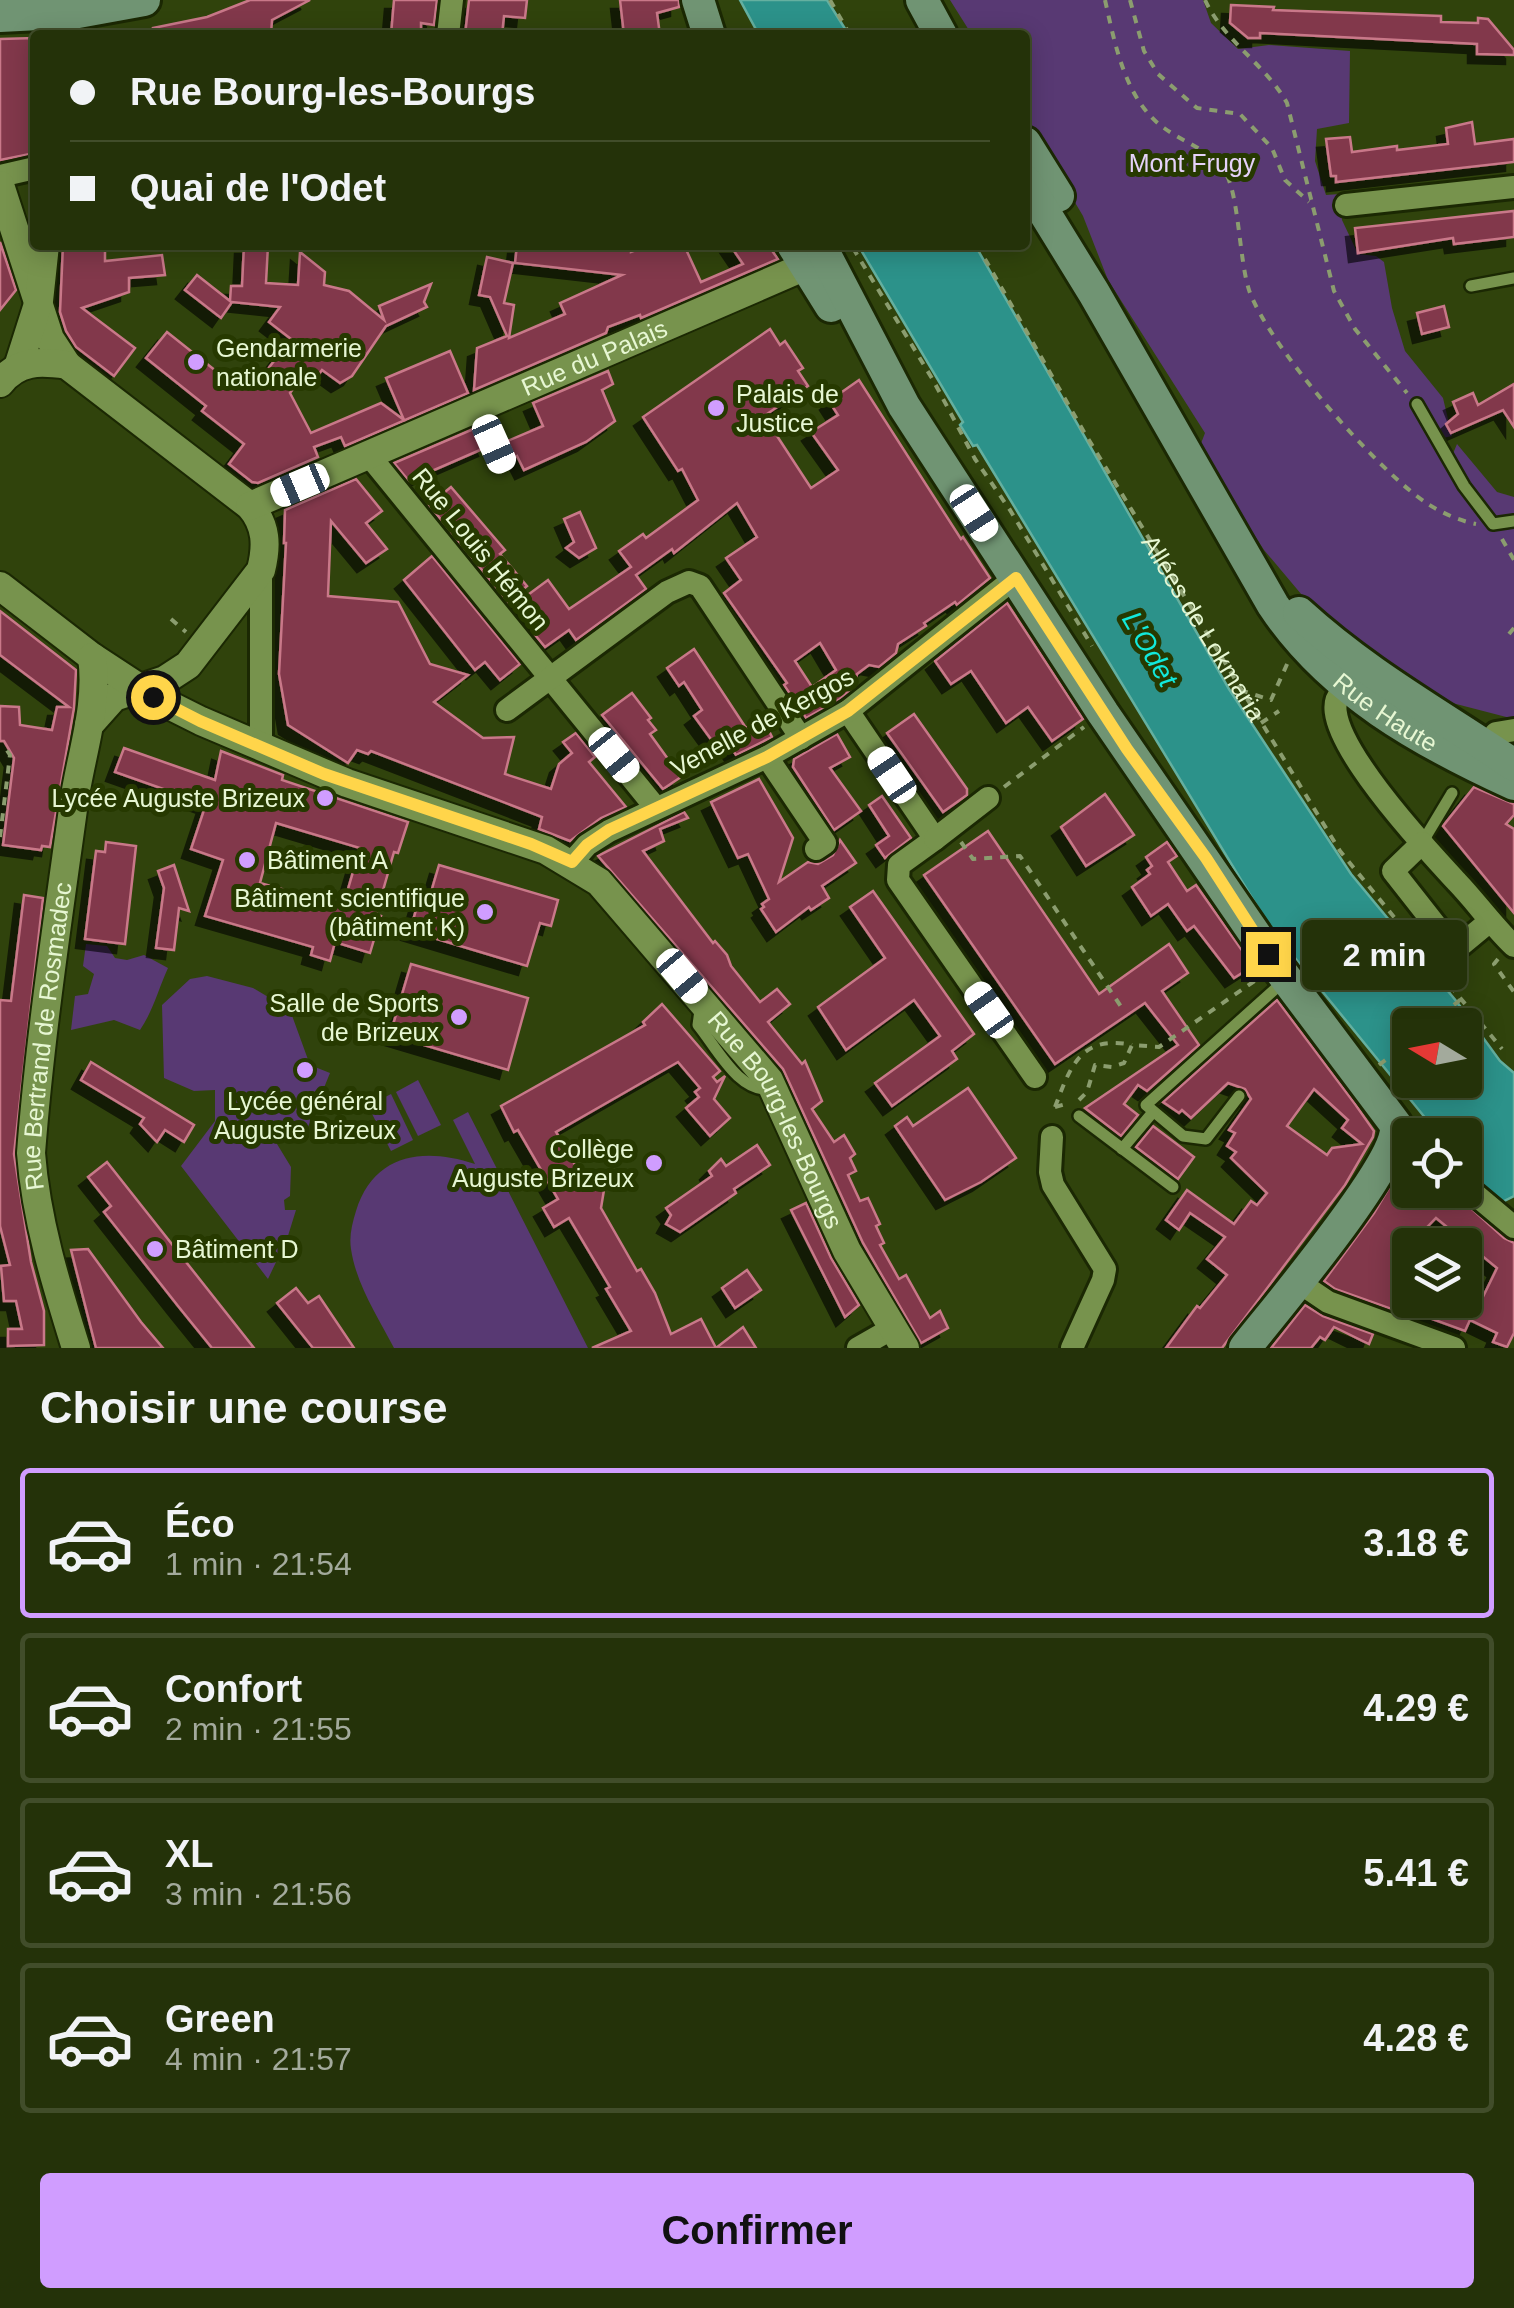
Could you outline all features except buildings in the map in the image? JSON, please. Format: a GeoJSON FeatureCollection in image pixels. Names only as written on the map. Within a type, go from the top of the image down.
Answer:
{"type":"FeatureCollection","features":[{"type":"Feature","properties":{"kind":"main road"},"geometry":{"type":"LineString","coordinates":[[0,16],[67,24],[144,0]]}},
{"type":"Feature","properties":{"kind":"main road"},"geometry":{"type":"LineString","coordinates":[[686,0],[693,30]]}},
{"type":"Feature","properties":{"kind":"main road"},"geometry":{"type":"LineString","coordinates":[[698,0],[707,30]]}},
{"type":"Feature","properties":{"kind":"main road"},"geometry":{"type":"LineString","coordinates":[[1034,177],[1086,280],[1259,576],[1308,651]]}},
{"type":"Feature","properties":{"kind":"main road"},"geometry":{"type":"LineString","coordinates":[[824,251],[852,337],[904,406],[1104,713],[1282,972],[1392,1118]]}},
{"type":"Feature","properties":{"kind":"main road","name":"Rue Haute"},"geometry":{"type":"LineString","coordinates":[[1308,651],[1360,683],[1491,747],[1514,765]]}},
{"type":"Feature","properties":{"kind":"main road","name":"Rue Haute"},"geometry":{"type":"LineString","coordinates":[[1360,683],[1438,746],[1491,747]]}},
{"type":"Feature","properties":{"kind":"main road","name":"Rue Haute"},"geometry":{"type":"LineString","coordinates":[[1491,747],[1514,784]]}},
{"type":"Feature","properties":{"kind":"main road"},"geometry":{"type":"LineString","coordinates":[[1245,1348],[1392,1151]]}},
{"type":"Feature","properties":{"kind":"street"},"geometry":{"type":"LineString","coordinates":[[449,30],[452,0]]}},
{"type":"Feature","properties":{"kind":"street"},"geometry":{"type":"LineString","coordinates":[[0,176],[30,169]]}},
{"type":"Feature","properties":{"kind":"street"},"geometry":{"type":"LineString","coordinates":[[0,184],[50,339],[67,365],[250,506],[261,519],[265,534],[261,746]]}},
{"type":"Feature","properties":{"kind":"street"},"geometry":{"type":"LineString","coordinates":[[1346,205],[1514,187]]}},
{"type":"Feature","properties":{"kind":"street"},"geometry":{"type":"LineString","coordinates":[[9,375],[39,301],[44,250]]}},
{"type":"Feature","properties":{"kind":"street","name":"Rue du Palais"},"geometry":{"type":"LineString","coordinates":[[250,506],[824,251]]}},
{"type":"Feature","properties":{"kind":"street"},"geometry":{"type":"LineString","coordinates":[[9,375],[44,362],[67,365]]}},
{"type":"Feature","properties":{"kind":"street","name":"Rue Louis Hémon"},"geometry":{"type":"LineString","coordinates":[[372,454],[376,464],[656,808]]}},
{"type":"Feature","properties":{"kind":"street"},"geometry":{"type":"LineString","coordinates":[[89,725],[114,697],[172,677],[188,665],[262,570]]}},
{"type":"Feature","properties":{"kind":"street","name":"Venelle de Kergos"},"geometry":{"type":"LineString","coordinates":[[572,862],[594,840],[767,757],[848,711],[1016,578]]}},
{"type":"Feature","properties":{"kind":"street"},"geometry":{"type":"LineString","coordinates":[[507,710],[667,592],[696,583],[801,738]]}},
{"type":"Feature","properties":{"kind":"street","name":"Rue Bourg-les-Bourgs"},"geometry":{"type":"LineString","coordinates":[[0,586],[92,657],[200,721],[347,783],[531,844],[572,862],[608,890],[774,1089],[848,1251],[899,1338]]}},
{"type":"Feature","properties":{"kind":"street","name":"Rue Bertrand de Rosmadec"},"geometry":{"type":"LineString","coordinates":[[76,1348],[50,1261],[31,1153],[75,799],[89,725],[92,657]]}},
{"type":"Feature","properties":{"kind":"street"},"geometry":{"type":"LineString","coordinates":[[1360,683],[1340,692],[1336,707],[1337,721],[1346,739],[1372,782],[1512,944]]}},
{"type":"Feature","properties":{"kind":"street"},"geometry":{"type":"LineString","coordinates":[[848,711],[935,839]]}},
{"type":"Feature","properties":{"kind":"street"},"geometry":{"type":"LineString","coordinates":[[767,757],[827,842]]}},
{"type":"Feature","properties":{"kind":"street"},"geometry":{"type":"LineString","coordinates":[[988,798],[899,866],[898,880],[1036,1076]]}},
{"type":"Feature","properties":{"kind":"street"},"geometry":{"type":"LineString","coordinates":[[1422,843],[1393,871],[1451,944],[1466,942],[1490,922]]}},
{"type":"Feature","properties":{"kind":"street"},"geometry":{"type":"LineString","coordinates":[[1052,1137],[1053,1185],[1105,1269],[1072,1348]]}},
{"type":"Feature","properties":{"kind":"street"},"geometry":{"type":"LineString","coordinates":[[1482,1200],[1514,1226]]}},
{"type":"Feature","properties":{"kind":"street"},"geometry":{"type":"LineString","coordinates":[[1297,1281],[1328,1302],[1454,1348]]}},
{"type":"Feature","properties":{"kind":"street"},"geometry":{"type":"LineString","coordinates":[[858,1348],[899,1338]]}},
{"type":"Feature","properties":{"kind":"lane"},"geometry":{"type":"LineString","coordinates":[[1472,286],[1514,278]]}},
{"type":"Feature","properties":{"kind":"lane"},"geometry":{"type":"LineString","coordinates":[[1417,404],[1464,486],[1493,524],[1514,520]]}},
{"type":"Feature","properties":{"kind":"lane"},"geometry":{"type":"LineString","coordinates":[[480,407],[503,462]]}},
{"type":"Feature","properties":{"kind":"lane"},"geometry":{"type":"LineString","coordinates":[[1422,843],[1452,793]]}},
{"type":"Feature","properties":{"kind":"lane"},"geometry":{"type":"LineString","coordinates":[[1239,1096],[1206,1139],[1183,1136],[1146,1106],[1282,972]]}},
{"type":"Feature","properties":{"kind":"lane"},"geometry":{"type":"LineString","coordinates":[[1122,1149],[1152,1112]]}},
{"type":"Feature","properties":{"kind":"lane"},"geometry":{"type":"LineString","coordinates":[[1079,1116],[1173,1187]]}},
{"type":"Feature","properties":{"kind":"path"},"geometry":{"type":"LineString","coordinates":[[830,0],[847,30]]}},
{"type":"Feature","properties":{"kind":"path"},"geometry":{"type":"LineString","coordinates":[[1105,0],[1117,49],[1137,100],[1162,127],[1212,158],[1226,173],[1248,286],[1260,316],[1280,346],[1362,444],[1415,494],[1468,523],[1493,524],[1514,560]]}},
{"type":"Feature","properties":{"kind":"path"},"geometry":{"type":"LineString","coordinates":[[1130,0],[1144,51],[1158,74],[1198,108],[1240,114],[1272,148],[1285,180],[1312,206]]}},
{"type":"Feature","properties":{"kind":"path"},"geometry":{"type":"LineString","coordinates":[[1206,0],[1223,30],[1270,78],[1287,103],[1324,259],[1341,306],[1355,329],[1417,404]]}},
{"type":"Feature","properties":{"kind":"path","name":"Allées de Lokmaria"},"geometry":{"type":"LineString","coordinates":[[981,250],[1084,432],[1354,872],[1502,1049]]}},
{"type":"Feature","properties":{"kind":"path"},"geometry":{"type":"LineString","coordinates":[[824,251],[933,380],[974,459],[1010,510],[1101,660]]}},
{"type":"Feature","properties":{"kind":"path"},"geometry":{"type":"LineString","coordinates":[[1509,634],[1514,628]]}},
{"type":"Feature","properties":{"kind":"path"},"geometry":{"type":"LineString","coordinates":[[1240,690],[1271,700],[1285,665],[1308,651]]}},
{"type":"Feature","properties":{"kind":"path"},"geometry":{"type":"LineString","coordinates":[[1262,723],[1278,712]]}},
{"type":"Feature","properties":{"kind":"path"},"geometry":{"type":"LineString","coordinates":[[988,798],[1104,713]]}},
{"type":"Feature","properties":{"kind":"path"},"geometry":{"type":"LineString","coordinates":[[0,756],[3,748],[10,755],[0,836]]}},
{"type":"Feature","properties":{"kind":"path"},"geometry":{"type":"LineString","coordinates":[[965,848],[973,859],[1020,856],[1124,1011]]}},
{"type":"Feature","properties":{"kind":"path"},"geometry":{"type":"LineString","coordinates":[[1512,944],[1494,964],[1514,992]]}},
{"type":"Feature","properties":{"kind":"path"},"geometry":{"type":"LineString","coordinates":[[1132,1045],[1124,1063],[1112,1067],[1094,1065],[1084,1096],[1055,1107],[1072,1063],[1100,1044],[1132,1045],[1159,1046],[1282,972]]}},
{"type":"Feature","properties":{"kind":"path"},"geometry":{"type":"LineString","coordinates":[[1451,1008],[1460,1001]]}},
{"type":"Feature","properties":{"kind":"path"},"geometry":{"type":"LineString","coordinates":[[1380,1065],[1392,1055]]}},
{"type":"Feature","properties":{"kind":"green space","name":"Mont Frugy"},"geometry":{"type":"Polygon","coordinates":[[[950,0],[1203,0],[1211,23],[1238,49],[1269,45],[1350,51],[1349,123],[1317,129],[1315,161],[1326,195],[1340,194],[1342,220],[1358,254],[1376,256],[1384,262],[1405,351],[1443,398],[1452,436],[1434,440],[1452,456],[1457,444],[1497,492],[1514,497],[1514,719],[1433,698],[1412,687],[1307,601],[1264,550],[1206,461],[1200,446],[1205,433],[1108,280],[1083,216],[1030,126],[1030,30],[969,30],[950,0]]]}},
{"type":"Feature","properties":{"kind":"green space"},"geometry":{"type":"Polygon","coordinates":[[[86,944],[107,946],[115,958],[127,960],[144,955],[168,968],[140,1030],[114,1020],[71,1030],[75,996],[88,994],[94,974],[83,966],[86,944]]]}},
{"type":"Feature","properties":{"kind":"green space"},"geometry":{"type":"Polygon","coordinates":[[[207,976],[253,988],[290,1010],[310,1065],[330,1073],[308,1127],[290,1128],[277,1144],[291,1167],[290,1196],[284,1200],[285,1210],[296,1210],[268,1279],[181,1166],[215,1121],[215,1090],[194,1091],[164,1078],[162,1005],[190,979],[207,976]]]}},
{"type":"Feature","properties":{"kind":"green space"},"geometry":{"type":"Polygon","coordinates":[[[418,1080],[441,1125],[418,1136],[396,1092],[418,1080]]]}},
{"type":"Feature","properties":{"kind":"green space"},"geometry":{"type":"Polygon","coordinates":[[[391,1094],[413,1140],[391,1151],[368,1106],[391,1094]]]}},
{"type":"Feature","properties":{"kind":"green space"},"geometry":{"type":"Polygon","coordinates":[[[468,1112],[588,1348],[394,1348],[368,1300],[350,1244],[353,1221],[364,1192],[388,1166],[403,1159],[437,1156],[475,1164],[453,1120],[468,1112]]]}},
{"type":"Feature","properties":{"kind":"water"},"geometry":{"type":"Polygon","coordinates":[[[740,0],[827,0],[846,30],[756,30],[740,0]]]}},
{"type":"Feature","properties":{"kind":"water","name":"L'Odet"},"geometry":{"type":"Polygon","coordinates":[[[861,250],[978,250],[1229,689],[1351,874],[1461,1008],[1392,1008],[1392,1077],[1269,926],[977,445],[973,446],[960,425],[963,422],[861,250]]]}},
{"type":"Feature","properties":{"kind":"water"},"geometry":{"type":"Polygon","coordinates":[[[1482,1036],[1514,1073],[1514,1196],[1502,1202],[1482,1187],[1482,1118],[1425,1118],[1409,1098],[1482,1098],[1482,1036]]]}},
{"type":"Feature","properties":{"kind":"place","name":"Gendarmerie nationale"},"geometry":{"type":"Point","coordinates":[196,362]}},
{"type":"Feature","properties":{"kind":"place","name":"Palais de Justice"},"geometry":{"type":"Point","coordinates":[716,408]}},
{"type":"Feature","properties":{"kind":"place","name":"Lycée Auguste Brizeux"},"geometry":{"type":"Point","coordinates":[325,798]}},
{"type":"Feature","properties":{"kind":"place","name":"Bâtiment A"},"geometry":{"type":"Point","coordinates":[247,860]}},
{"type":"Feature","properties":{"kind":"place","name":"Bâtiment scientifique (bâtiment K)"},"geometry":{"type":"Point","coordinates":[485,912]}},
{"type":"Feature","properties":{"kind":"place","name":"Salle de Sports de Brizeux"},"geometry":{"type":"Point","coordinates":[459,1017]}},
{"type":"Feature","properties":{"kind":"place","name":"Lycée général Auguste Brizeux"},"geometry":{"type":"Point","coordinates":[305,1070]}},
{"type":"Feature","properties":{"kind":"place","name":"Collège Auguste Brizeux"},"geometry":{"type":"Point","coordinates":[654,1163]}},
{"type":"Feature","properties":{"kind":"place","name":"Bâtiment D"},"geometry":{"type":"Point","coordinates":[155,1249]}},
{"type":"Feature","properties":{"kind":"route"},"geometry":{"type":"LineString","coordinates":[[153,697],[324,774],[531,844],[572,862],[580,851],[609,830],[767,757],[848,711],[1016,578],[1268,954]]}}]}
